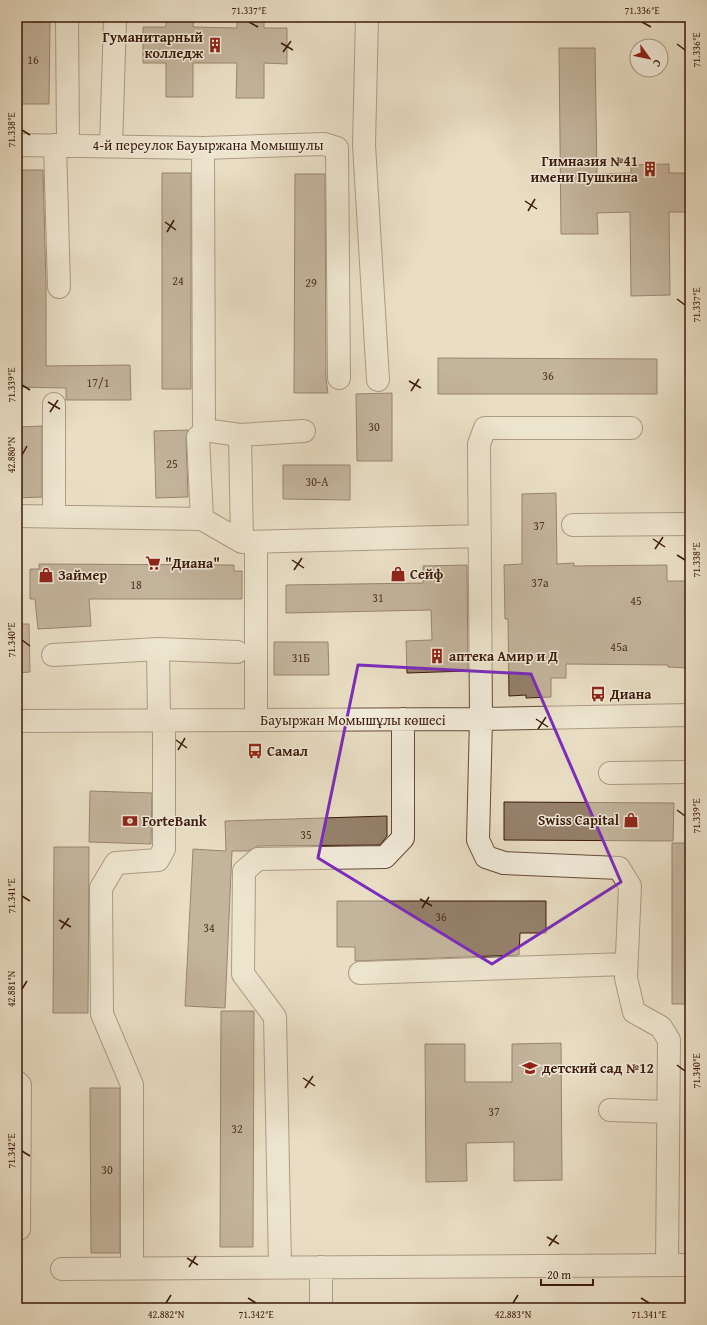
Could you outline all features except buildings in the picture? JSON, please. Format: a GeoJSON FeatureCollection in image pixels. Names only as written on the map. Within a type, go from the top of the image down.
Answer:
{"type":"FeatureCollection","features":[{"type":"Feature","properties":{"kind":"street"},"geometry":{"type":"LineString","coordinates":[[59,287],[61,145],[67,17]]}},
{"type":"Feature","properties":{"kind":"street"},"geometry":{"type":"LineString","coordinates":[[367,17],[364,144],[378,380]]}},
{"type":"Feature","properties":{"kind":"street"},"geometry":{"type":"LineString","coordinates":[[111,146],[115,19]]}},
{"type":"Feature","properties":{"kind":"street","name":"4-й переулок Бауыржана Момышулы"},"geometry":{"type":"LineString","coordinates":[[17,145],[203,148],[324,144],[337,148],[339,378]]}},
{"type":"Feature","properties":{"kind":"street"},"geometry":{"type":"LineString","coordinates":[[337,148],[364,144]]}},
{"type":"Feature","properties":{"kind":"street"},"geometry":{"type":"LineString","coordinates":[[203,148],[204,430],[240,435],[304,431]]}},
{"type":"Feature","properties":{"kind":"street"},"geometry":{"type":"LineString","coordinates":[[54,404],[54,516]]}},
{"type":"Feature","properties":{"kind":"street"},"geometry":{"type":"LineString","coordinates":[[631,428],[485,428],[479,444],[481,720],[478,840],[486,857],[504,863],[619,868],[630,886],[626,978],[634,1012],[661,1027],[669,1040],[667,1265]]}},
{"type":"Feature","properties":{"kind":"street"},"geometry":{"type":"LineString","coordinates":[[240,435],[249,542],[256,720]]}},
{"type":"Feature","properties":{"kind":"street"},"geometry":{"type":"LineString","coordinates":[[198,437],[202,519]]}},
{"type":"Feature","properties":{"kind":"street"},"geometry":{"type":"LineString","coordinates":[[17,516],[202,519],[249,542],[480,536]]}},
{"type":"Feature","properties":{"kind":"street"},"geometry":{"type":"LineString","coordinates":[[574,525],[690,524]]}},
{"type":"Feature","properties":{"kind":"street"},"geometry":{"type":"LineString","coordinates":[[132,1268],[132,1085],[102,1014],[102,888],[116,863],[158,860],[164,849],[158,650]]}},
{"type":"Feature","properties":{"kind":"street"},"geometry":{"type":"LineString","coordinates":[[53,655],[158,650],[237,652]]}},
{"type":"Feature","properties":{"kind":"street","name":"Бауыржан Момышұлы көшесі"},"geometry":{"type":"LineString","coordinates":[[17,720],[481,720],[690,715]]}},
{"type":"Feature","properties":{"kind":"street"},"geometry":{"type":"LineString","coordinates":[[280,1267],[275,1017],[243,974],[244,871],[258,859],[385,857],[403,838],[404,720]]}},
{"type":"Feature","properties":{"kind":"street"},"geometry":{"type":"LineString","coordinates":[[610,774],[690,772]]}},
{"type":"Feature","properties":{"kind":"street"},"geometry":{"type":"LineString","coordinates":[[360,973],[626,964]]}},
{"type":"Feature","properties":{"kind":"street"},"geometry":{"type":"LineString","coordinates":[[17,1082],[20,1085],[19,1229]]}},
{"type":"Feature","properties":{"kind":"street"},"geometry":{"type":"LineString","coordinates":[[610,1110],[668,1112]]}},
{"type":"Feature","properties":{"kind":"street"},"geometry":{"type":"LineString","coordinates":[[62,1269],[690,1265]]}},
{"type":"Feature","properties":{"kind":"street"},"geometry":{"type":"LineString","coordinates":[[321,1267],[321,1308]]}},
{"type":"Feature","properties":{"kind":"highlighted area"},"geometry":{"type":"Polygon","coordinates":[[[358,665],[531,674],[621,882],[492,964],[318,858],[358,665]]]}},
{"type":"Feature","properties":{"kind":"place","name":"Гуманитарный колледж"},"geometry":{"type":"Point","coordinates":[215,45]}},
{"type":"Feature","properties":{"kind":"place","name":"Гимназия №41 имени Пушкина"},"geometry":{"type":"Point","coordinates":[650,169]}},
{"type":"Feature","properties":{"kind":"place","name":"\"Диана\""},"geometry":{"type":"Point","coordinates":[153,563]}},
{"type":"Feature","properties":{"kind":"place","name":"Сейф"},"geometry":{"type":"Point","coordinates":[398,574]}},
{"type":"Feature","properties":{"kind":"place","name":"Займер"},"geometry":{"type":"Point","coordinates":[46,575]}},
{"type":"Feature","properties":{"kind":"place","name":"аптека Амир и Д"},"geometry":{"type":"Point","coordinates":[437,656]}},
{"type":"Feature","properties":{"kind":"place","name":"Диана"},"geometry":{"type":"Point","coordinates":[598,694]}},
{"type":"Feature","properties":{"kind":"place","name":"Самал"},"geometry":{"type":"Point","coordinates":[255,751]}},
{"type":"Feature","properties":{"kind":"place","name":"Swiss Capital"},"geometry":{"type":"Point","coordinates":[631,820]}},
{"type":"Feature","properties":{"kind":"place","name":"ForteBank"},"geometry":{"type":"Point","coordinates":[130,821]}},
{"type":"Feature","properties":{"kind":"place","name":"детский сад №12"},"geometry":{"type":"Point","coordinates":[530,1068]}}]}
